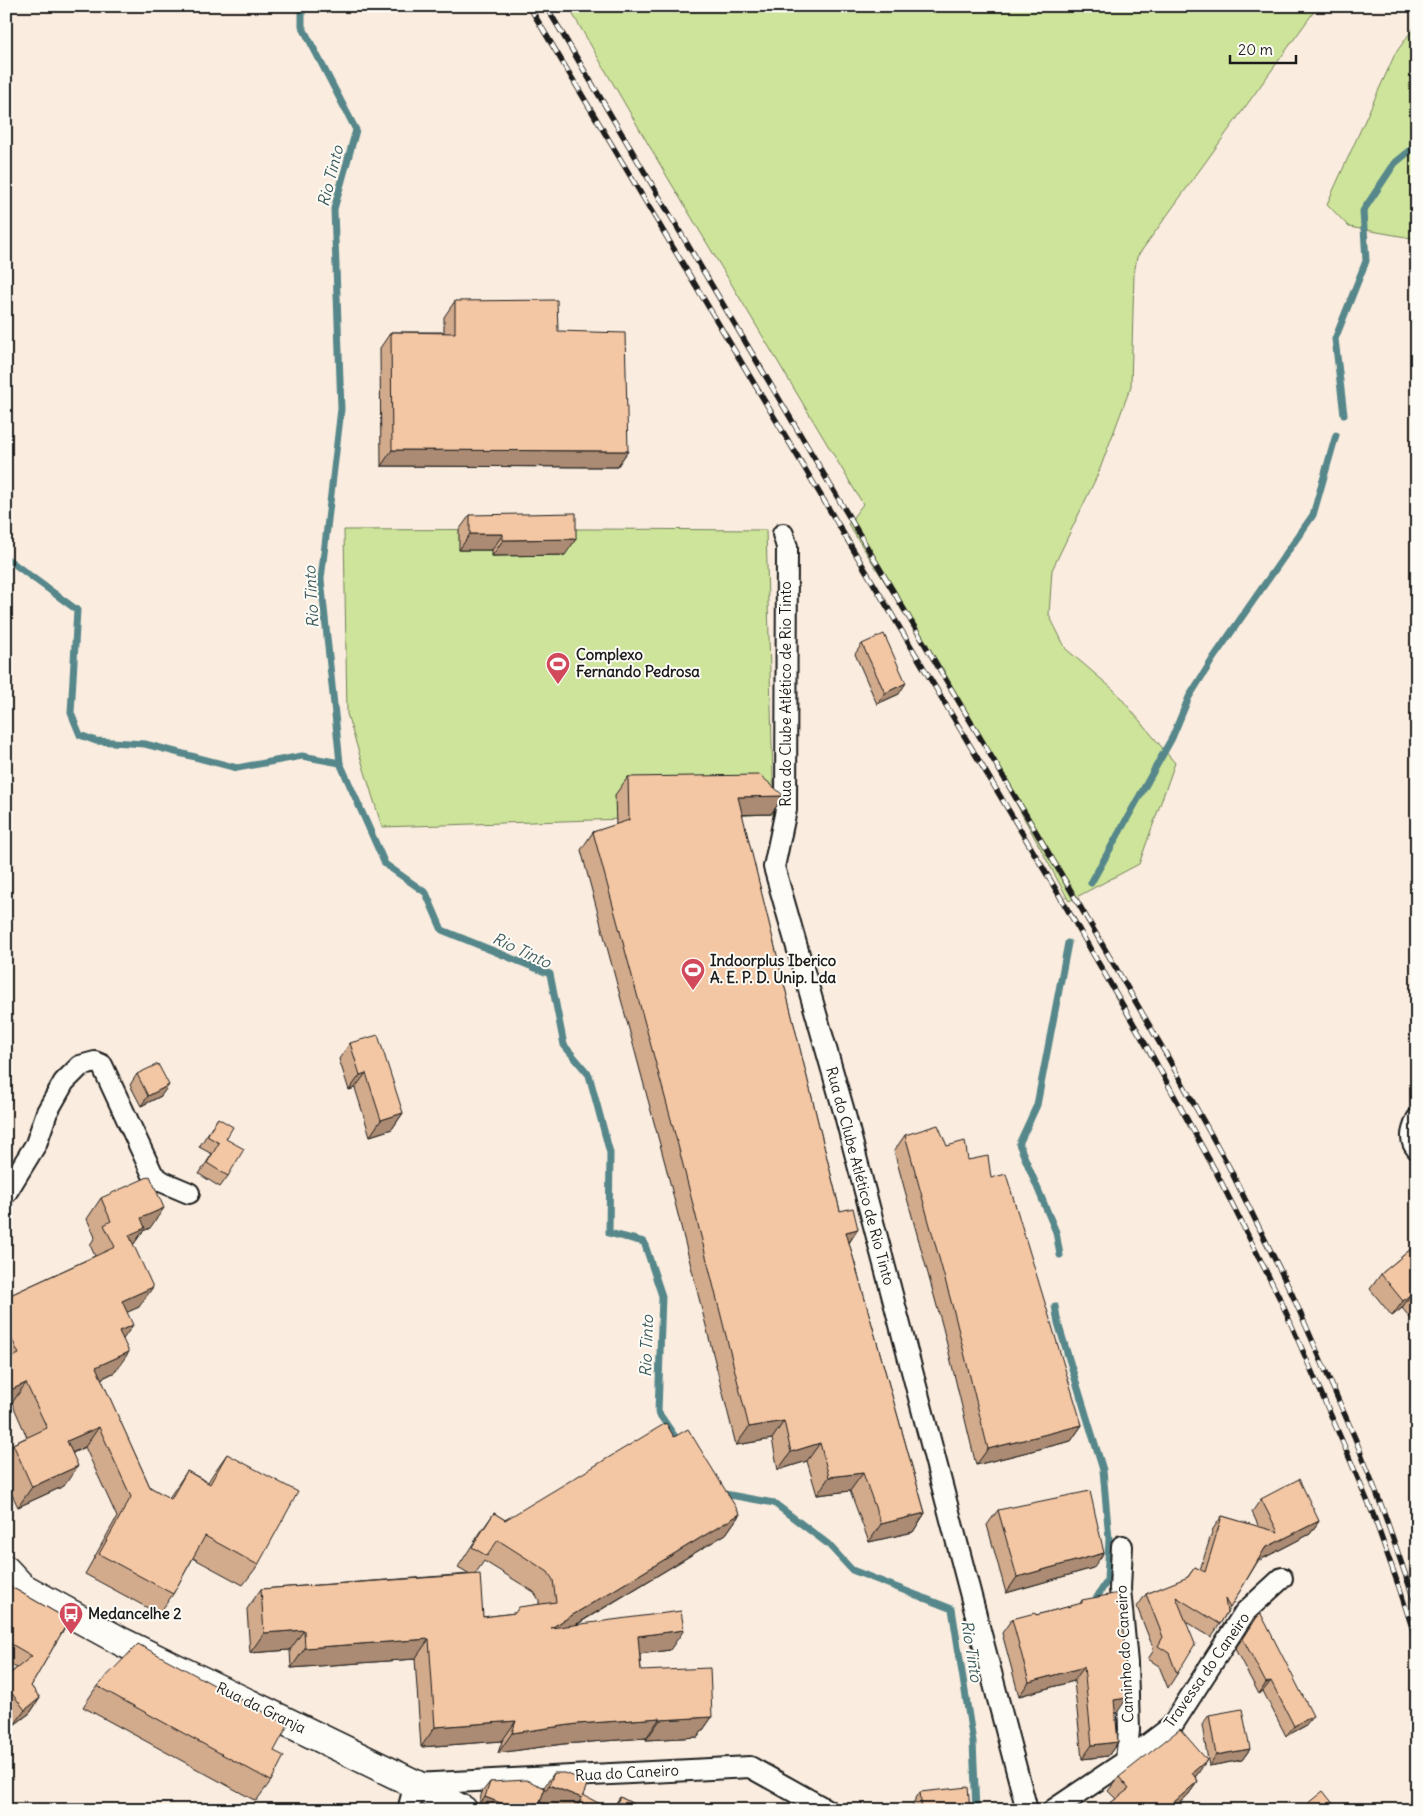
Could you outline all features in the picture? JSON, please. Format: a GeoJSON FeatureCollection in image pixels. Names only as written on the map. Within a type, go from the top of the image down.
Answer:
{"type":"FeatureCollection","features":[{"type":"Feature","properties":{"kind":"street","name":"Rua do Clube Atlético de Rio Tinto"},"geometry":{"type":"LineString","coordinates":[[783,534],[787,547],[786,810],[774,867],[845,1115],[1027,1810]]}},
{"type":"Feature","properties":{"kind":"street"},"geometry":{"type":"LineString","coordinates":[[6,1193],[36,1144],[47,1112],[64,1082],[80,1066],[95,1062],[102,1065],[153,1175],[163,1182],[189,1193]]}},
{"type":"Feature","properties":{"kind":"street"},"geometry":{"type":"LineString","coordinates":[[1417,1119],[1411,1134],[1414,1146],[1417,1149]]}},
{"type":"Feature","properties":{"kind":"street","name":"Caminho do Caneiro"},"geometry":{"type":"LineString","coordinates":[[1122,1546],[1120,1588],[1127,1663],[1129,1730],[1126,1761]]}},
{"type":"Feature","properties":{"kind":"street","name":"Rua da Granja"},"geometry":{"type":"LineString","coordinates":[[6,1570],[22,1587],[122,1642],[415,1784],[463,1810]]}},
{"type":"Feature","properties":{"kind":"street","name":"Travessa do Caneiro"},"geometry":{"type":"LineString","coordinates":[[1053,1810],[1126,1761],[1171,1727],[1246,1612],[1282,1578]]}},
{"type":"Feature","properties":{"kind":"street","name":"Rua do Caneiro"},"geometry":{"type":"LineString","coordinates":[[415,1784],[750,1767],[827,1810]]}},
{"type":"Feature","properties":{"kind":"street"},"geometry":{"type":"LineString","coordinates":[[408,1810],[415,1784]]}},
{"type":"Feature","properties":{"kind":"green space"},"geometry":{"type":"Polygon","coordinates":[[[568,6],[1318,6],[1137,257],[1134,274],[1131,386],[1098,474],[1052,570],[1049,615],[1066,649],[1115,691],[1175,763],[1139,864],[1069,901],[942,667],[937,664],[848,524],[863,504],[665,173],[568,6]]]}},
{"type":"Feature","properties":{"kind":"green space"},"geometry":{"type":"Polygon","coordinates":[[[1417,23],[1417,239],[1349,227],[1327,204],[1395,54],[1417,23]]]}},
{"type":"Feature","properties":{"kind":"green space","name":"Complexo Fernando Pedrosa"},"geometry":{"type":"Polygon","coordinates":[[[344,530],[766,530],[774,814],[382,827],[347,714],[344,530]]]}},
{"type":"Feature","properties":{"kind":"building"},"geometry":{"type":"Polygon","coordinates":[[[557,300],[558,331],[625,333],[628,451],[392,450],[391,332],[455,333],[455,301],[557,300]]]}},
{"type":"Feature","properties":{"kind":"building"},"geometry":{"type":"Polygon","coordinates":[[[576,513],[576,539],[503,540],[503,534],[470,534],[470,515],[576,513]]]}},
{"type":"Feature","properties":{"kind":"building"},"geometry":{"type":"Polygon","coordinates":[[[884,634],[906,683],[885,693],[862,644],[884,634]]]}},
{"type":"Feature","properties":{"kind":"building"},"geometry":{"type":"Polygon","coordinates":[[[760,775],[784,796],[738,797],[840,1211],[853,1208],[858,1229],[846,1232],[925,1513],[881,1524],[863,1473],[829,1477],[820,1443],[791,1452],[784,1421],[749,1427],[679,1149],[593,832],[629,820],[628,777],[760,775]]]}},
{"type":"Feature","properties":{"kind":"building"},"geometry":{"type":"Polygon","coordinates":[[[378,1035],[403,1113],[381,1120],[366,1073],[360,1075],[350,1043],[378,1035]]]}},
{"type":"Feature","properties":{"kind":"building"},"geometry":{"type":"Polygon","coordinates":[[[158,1064],[169,1085],[148,1096],[137,1074],[158,1064]]]}},
{"type":"Feature","properties":{"kind":"building"},"geometry":{"type":"Polygon","coordinates":[[[218,1118],[233,1127],[226,1139],[244,1149],[228,1176],[207,1163],[219,1143],[207,1136],[218,1118]]]}},
{"type":"Feature","properties":{"kind":"building"},"geometry":{"type":"Polygon","coordinates":[[[938,1125],[947,1146],[965,1141],[968,1160],[988,1156],[991,1178],[1006,1174],[1082,1425],[988,1449],[954,1312],[905,1135],[938,1125]]]}},
{"type":"Feature","properties":{"kind":"building"},"geometry":{"type":"Polygon","coordinates":[[[150,1176],[164,1208],[141,1218],[145,1228],[129,1235],[153,1287],[122,1301],[133,1325],[119,1331],[129,1352],[96,1367],[150,1487],[171,1499],[187,1471],[210,1484],[227,1454],[298,1492],[258,1565],[205,1536],[173,1594],[99,1554],[131,1497],[99,1427],[67,1441],[78,1466],[32,1487],[13,1444],[47,1428],[26,1383],[6,1392],[6,1360],[19,1354],[6,1327],[6,1297],[115,1247],[104,1225],[111,1221],[101,1198],[150,1176]]]}},
{"type":"Feature","properties":{"kind":"building"},"geometry":{"type":"Polygon","coordinates":[[[1417,1244],[1417,1298],[1412,1293],[1403,1301],[1381,1274],[1417,1244]]]}},
{"type":"Feature","properties":{"kind":"building"},"geometry":{"type":"Polygon","coordinates":[[[666,1423],[674,1437],[688,1429],[740,1514],[551,1628],[681,1611],[684,1630],[638,1636],[641,1671],[710,1668],[712,1717],[660,1720],[660,1718],[577,1724],[512,1733],[516,1721],[435,1727],[429,1639],[305,1648],[304,1630],[264,1633],[261,1589],[480,1574],[483,1617],[515,1613],[519,1607],[556,1602],[553,1580],[548,1572],[498,1540],[487,1556],[472,1547],[494,1513],[505,1520],[666,1423]]]}},
{"type":"Feature","properties":{"kind":"building"},"geometry":{"type":"Polygon","coordinates":[[[1299,1479],[1319,1521],[1265,1548],[1230,1608],[1225,1599],[1227,1612],[1220,1624],[1176,1597],[1195,1644],[1177,1674],[1169,1653],[1158,1646],[1163,1637],[1146,1594],[1188,1577],[1195,1567],[1205,1572],[1222,1516],[1278,1532],[1261,1499],[1299,1479]]]}},
{"type":"Feature","properties":{"kind":"building"},"geometry":{"type":"Polygon","coordinates":[[[1090,1491],[1104,1553],[1017,1577],[998,1510],[1090,1491]]]}},
{"type":"Feature","properties":{"kind":"building"},"geometry":{"type":"Polygon","coordinates":[[[6,1584],[69,1620],[31,1686],[40,1698],[25,1710],[6,1686],[6,1677],[32,1656],[6,1641],[6,1584]]]}},
{"type":"Feature","properties":{"kind":"building"},"geometry":{"type":"Polygon","coordinates":[[[1119,1593],[1125,1649],[1127,1698],[1114,1700],[1118,1742],[1092,1745],[1084,1667],[1029,1682],[1012,1619],[1082,1603],[1082,1600],[1119,1593]]]}},
{"type":"Feature","properties":{"kind":"building"},"geometry":{"type":"Polygon","coordinates":[[[1261,1614],[1313,1716],[1294,1726],[1271,1681],[1266,1683],[1243,1639],[1261,1614]]]}},
{"type":"Feature","properties":{"kind":"building"},"geometry":{"type":"Polygon","coordinates":[[[138,1644],[288,1725],[274,1751],[284,1756],[271,1781],[97,1686],[138,1644]]]}},
{"type":"Feature","properties":{"kind":"building"},"geometry":{"type":"Polygon","coordinates":[[[1242,1709],[1250,1749],[1216,1755],[1209,1715],[1242,1709]]]}},
{"type":"Feature","properties":{"kind":"building"},"geometry":{"type":"Polygon","coordinates":[[[1180,1729],[1207,1760],[1192,1773],[1198,1781],[1165,1810],[1101,1810],[1129,1789],[1119,1777],[1180,1729]]]}},
{"type":"Feature","properties":{"kind":"building"},"geometry":{"type":"Polygon","coordinates":[[[554,1773],[565,1773],[588,1782],[583,1795],[612,1810],[576,1810],[582,1798],[549,1785],[554,1773]]]}},
{"type":"Feature","properties":{"kind":"building"},"geometry":{"type":"Polygon","coordinates":[[[526,1780],[545,1788],[537,1810],[519,1810],[485,1797],[490,1782],[526,1780]]]}},
{"type":"Feature","properties":{"kind":"building"},"geometry":{"type":"Polygon","coordinates":[[[968,1787],[970,1810],[922,1810],[920,1792],[968,1787]]]}},
{"type":"Feature","properties":{"kind":"building"},"geometry":{"type":"Polygon","coordinates":[[[1323,1791],[1338,1810],[1304,1810],[1302,1808],[1323,1791]]]}},
{"type":"Feature","properties":{"kind":"building"},"geometry":{"type":"Polygon","coordinates":[[[620,1797],[645,1810],[613,1810],[620,1797]]]}},
{"type":"Feature","properties":{"kind":"building"},"geometry":{"type":"Polygon","coordinates":[[[465,1805],[466,1810],[428,1810],[465,1805]]]}},
{"type":"Feature","properties":{"kind":"waterway","name":"Rio Tinto"},"geometry":{"type":"LineString","coordinates":[[302,6],[302,26],[356,130],[334,209],[341,409],[321,579],[340,763],[385,864],[426,893],[442,930],[550,974],[564,1045],[589,1075],[610,1153],[609,1233],[644,1242],[662,1296],[658,1412],[680,1444]]}},
{"type":"Feature","properties":{"kind":"waterway"},"geometry":{"type":"LineString","coordinates":[[1344,415],[1335,339],[1366,261],[1363,211],[1395,163],[1417,145]]}},
{"type":"Feature","properties":{"kind":"waterway"},"geometry":{"type":"LineString","coordinates":[[1091,883],[1172,738],[1189,697],[1214,657],[1313,515],[1336,435]]}},
{"type":"Feature","properties":{"kind":"waterway"},"geometry":{"type":"LineString","coordinates":[[6,558],[77,610],[71,713],[80,735],[96,741],[145,744],[237,768],[302,756],[340,763]]}},
{"type":"Feature","properties":{"kind":"waterway"},"geometry":{"type":"LineString","coordinates":[[1060,1255],[1056,1232],[1019,1144],[1037,1105],[1068,943]]}},
{"type":"Feature","properties":{"kind":"waterway"},"geometry":{"type":"LineString","coordinates":[[1055,1306],[1058,1323],[1103,1470],[1109,1539],[1107,1581],[1092,1603]]}},
{"type":"Feature","properties":{"kind":"waterway","name":"Rio Tinto"},"geometry":{"type":"LineString","coordinates":[[719,1493],[774,1503],[828,1544],[852,1570],[952,1609],[973,1742],[976,1810]]}},
{"type":"Feature","properties":{"kind":"railway"},"geometry":{"type":"LineString","coordinates":[[529,6],[1055,888],[1154,1059],[1216,1172],[1281,1301],[1343,1443],[1373,1514],[1417,1643]]}},
{"type":"Feature","properties":{"kind":"railway"},"geometry":{"type":"LineString","coordinates":[[546,6],[1067,884],[1228,1165],[1292,1294],[1355,1438],[1383,1510],[1417,1608]]}},
{"type":"Feature","properties":{"kind":"place","name":"Complexo Fernando Pedrosa"},"geometry":{"type":"Point","coordinates":[558,685]}},
{"type":"Feature","properties":{"kind":"place","name":"Indoorplus Iberico A. E. P. D. Unip. Lda"},"geometry":{"type":"Point","coordinates":[693,991]}},
{"type":"Feature","properties":{"kind":"place","name":"Medancelhe 2"},"geometry":{"type":"Point","coordinates":[71,1635]}}]}
